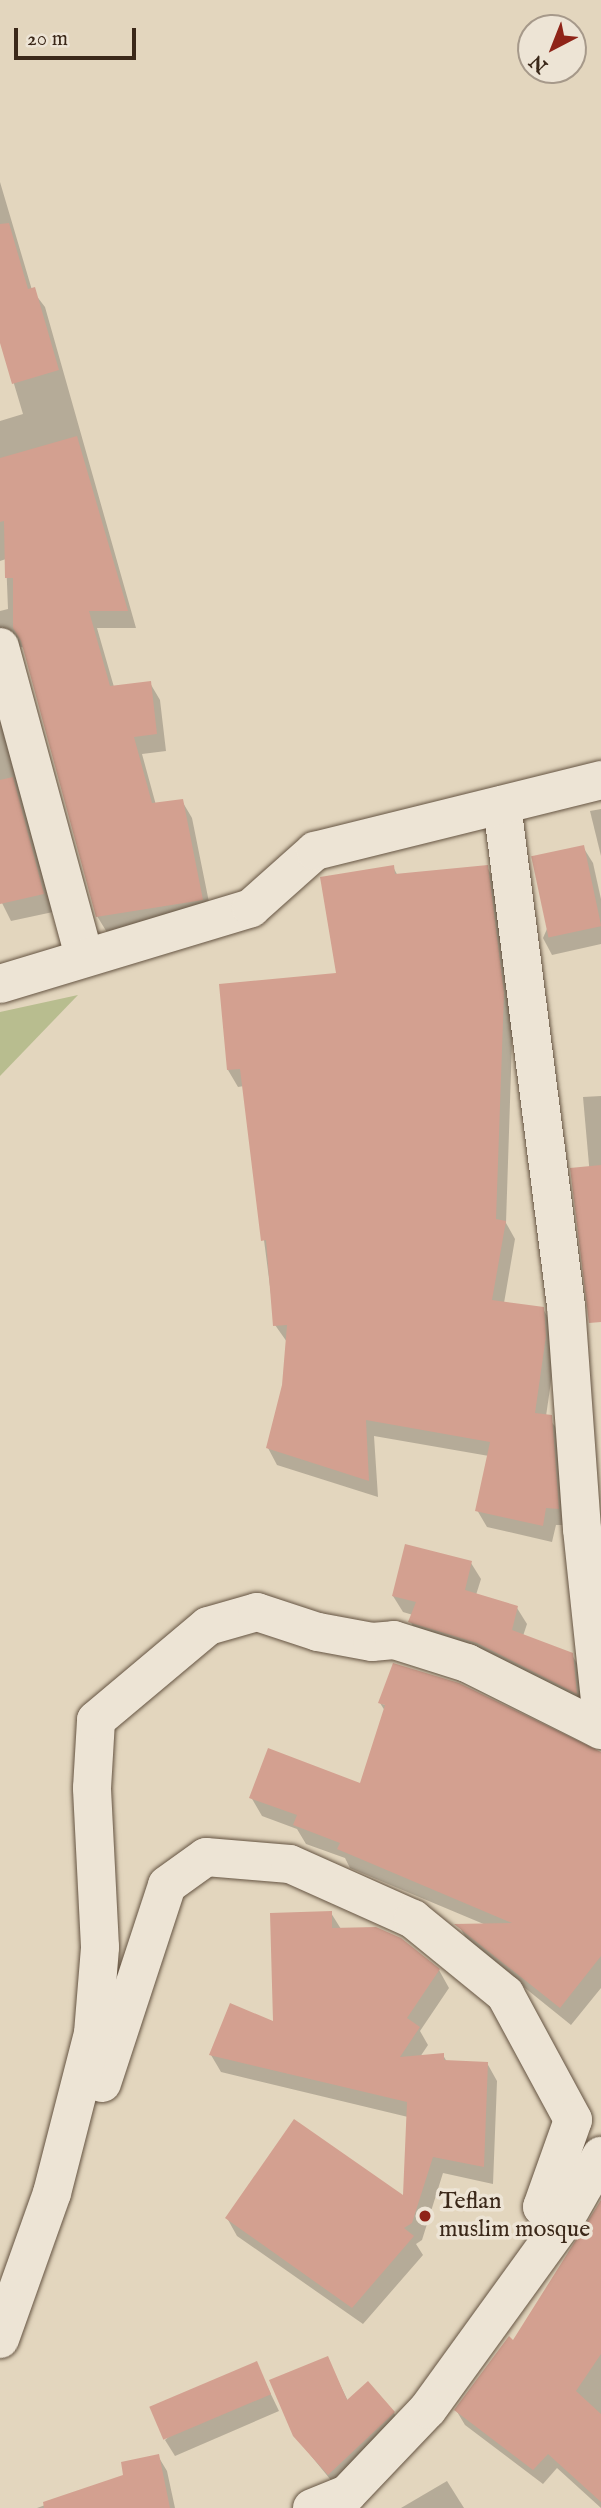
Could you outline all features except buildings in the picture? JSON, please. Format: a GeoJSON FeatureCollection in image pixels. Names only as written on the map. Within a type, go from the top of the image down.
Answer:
{"type":"FeatureCollection","features":[{"type":"Feature","properties":{"kind":"street"},"geometry":{"type":"LineString","coordinates":[[0,647],[84,957]]}},
{"type":"Feature","properties":{"kind":"street"},"geometry":{"type":"LineString","coordinates":[[0,984],[251,908],[315,851],[601,780]]}},
{"type":"Feature","properties":{"kind":"street"},"geometry":{"type":"LineString","coordinates":[[502,805],[566,1306],[582,1529],[601,1709]]}},
{"type":"Feature","properties":{"kind":"street"},"geometry":{"type":"LineString","coordinates":[[0,2339],[51,2193],[93,2033],[100,1947],[92,1801],[96,1720],[208,1626],[257,1612],[318,1632],[372,1642],[394,1640],[467,1663],[601,1730]]}},
{"type":"Feature","properties":{"kind":"street"},"geometry":{"type":"LineString","coordinates":[[51,2193],[96,2103],[167,1885],[206,1857],[290,1864],[413,1919],[505,1993],[573,2120],[542,2207],[564,2221]]}},
{"type":"Feature","properties":{"kind":"street"},"geometry":{"type":"LineString","coordinates":[[312,2508],[347,2494],[428,2409],[564,2221],[601,2156]]}},
{"type":"Feature","properties":{"kind":"green space"},"geometry":{"type":"Polygon","coordinates":[[[78,995],[0,1076],[0,1012],[78,995]]]}},
{"type":"Feature","properties":{"kind":"place","name":"Teflan muslim mosque"},"geometry":{"type":"Point","coordinates":[425,2216]}}]}
